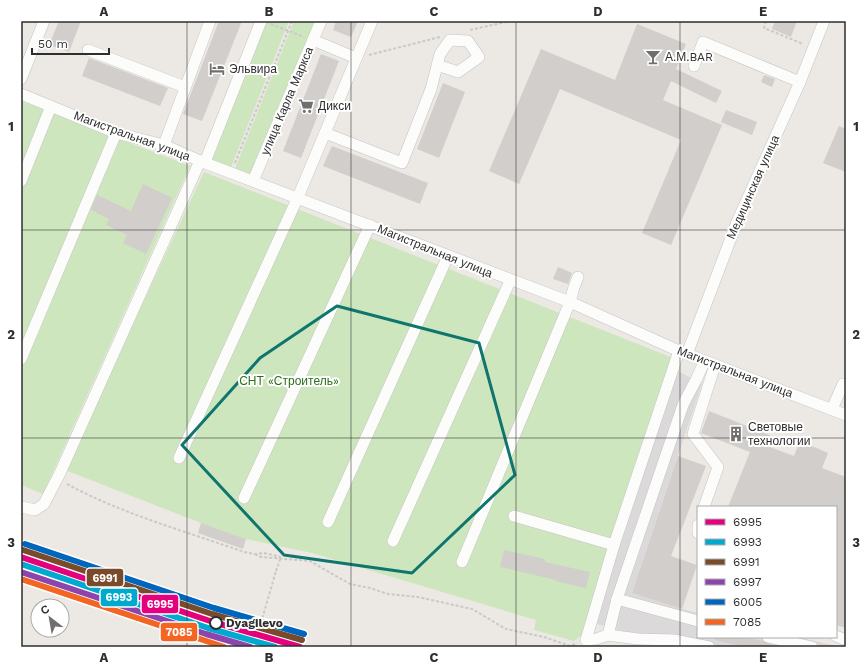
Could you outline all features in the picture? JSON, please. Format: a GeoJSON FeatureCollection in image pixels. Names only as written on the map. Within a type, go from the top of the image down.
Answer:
{"type":"FeatureCollection","features":[{"type":"Feature","properties":{"kind":"street"},"geometry":{"type":"LineString","coordinates":[[21,79],[44,21]]}},
{"type":"Feature","properties":{"kind":"street"},"geometry":{"type":"LineString","coordinates":[[164,145],[210,21]]}},
{"type":"Feature","properties":{"kind":"street","name":"улица Карла Маркса"},"geometry":{"type":"LineString","coordinates":[[253,180],[321,21]]}},
{"type":"Feature","properties":{"kind":"street"},"geometry":{"type":"LineString","coordinates":[[178,458],[298,197],[372,21]]}},
{"type":"Feature","properties":{"kind":"street","name":"Медицинская улица"},"geometry":{"type":"LineString","coordinates":[[586,640],[614,545],[683,353],[737,222],[800,82],[824,21]]}},
{"type":"Feature","properties":{"kind":"street"},"geometry":{"type":"LineString","coordinates":[[21,507],[35,510],[44,504],[60,473],[203,162],[265,22]]}},
{"type":"Feature","properties":{"kind":"street"},"geometry":{"type":"LineString","coordinates":[[313,40],[356,58]]}},
{"type":"Feature","properties":{"kind":"street"},"geometry":{"type":"LineString","coordinates":[[694,66],[703,42],[800,82]]}},
{"type":"Feature","properties":{"kind":"street"},"geometry":{"type":"LineString","coordinates":[[88,50],[185,87]]}},
{"type":"Feature","properties":{"kind":"street"},"geometry":{"type":"LineString","coordinates":[[325,133],[402,163],[431,89],[437,65]]}},
{"type":"Feature","properties":{"kind":"street","name":"Магистральная улица"},"geometry":{"type":"LineString","coordinates":[[21,94],[116,133],[164,145],[203,162],[298,197],[510,281],[570,302],[683,353],[846,414]]}},
{"type":"Feature","properties":{"kind":"street"},"geometry":{"type":"LineString","coordinates":[[21,181],[51,106]]}},
{"type":"Feature","properties":{"kind":"street"},"geometry":{"type":"LineString","coordinates":[[21,358],[116,133]]}},
{"type":"Feature","properties":{"kind":"street"},"geometry":{"type":"LineString","coordinates":[[244,498],[370,225]]}},
{"type":"Feature","properties":{"kind":"street"},"geometry":{"type":"LineString","coordinates":[[328,522],[448,256]]}},
{"type":"Feature","properties":{"kind":"street"},"geometry":{"type":"LineString","coordinates":[[462,562],[570,302],[578,278]]}},
{"type":"Feature","properties":{"kind":"street"},"geometry":{"type":"LineString","coordinates":[[392,541],[510,281]]}},
{"type":"Feature","properties":{"kind":"street"},"geometry":{"type":"LineString","coordinates":[[608,636],[617,599],[683,405],[692,386],[699,376],[704,361]]}},
{"type":"Feature","properties":{"kind":"street"},"geometry":{"type":"LineString","coordinates":[[704,506],[718,467],[693,434],[715,365]]}},
{"type":"Feature","properties":{"kind":"street"},"geometry":{"type":"LineString","coordinates":[[832,409],[843,384]]}},
{"type":"Feature","properties":{"kind":"street"},"geometry":{"type":"LineString","coordinates":[[514,516],[614,545]]}},
{"type":"Feature","properties":{"kind":"street"},"geometry":{"type":"LineString","coordinates":[[617,599],[697,621]]}},
{"type":"Feature","properties":{"kind":"street"},"geometry":{"type":"LineString","coordinates":[[586,640],[608,636],[674,640],[709,647]]}},
{"type":"Feature","properties":{"kind":"street"},"geometry":{"type":"LineString","coordinates":[[772,638],[812,647]]}},
{"type":"Feature","properties":{"kind":"path"},"geometry":{"type":"LineString","coordinates":[[231,172],[292,21]]}},
{"type":"Feature","properties":{"kind":"path"},"geometry":{"type":"LineString","coordinates":[[464,31],[510,21]]}},
{"type":"Feature","properties":{"kind":"path"},"geometry":{"type":"LineString","coordinates":[[766,21],[764,28],[814,48]]}},
{"type":"Feature","properties":{"kind":"path"},"geometry":{"type":"LineString","coordinates":[[265,22],[313,40]]}},
{"type":"Feature","properties":{"kind":"path"},"geometry":{"type":"LineString","coordinates":[[356,58],[442,36]]}},
{"type":"Feature","properties":{"kind":"path"},"geometry":{"type":"LineString","coordinates":[[60,473],[64,482],[88,495],[139,516],[244,552],[261,557],[310,561],[350,584],[370,588],[388,594],[418,597],[472,609],[506,629],[544,637],[570,646],[586,640]]}},
{"type":"Feature","properties":{"kind":"path"},"geometry":{"type":"LineString","coordinates":[[254,647],[281,557],[264,552],[255,554]]}},
{"type":"Feature","properties":{"kind":"path"},"geometry":{"type":"LineString","coordinates":[[224,631],[255,642]]}},
{"type":"Feature","properties":{"kind":"highlighted area"},"geometry":{"type":"Polygon","coordinates":[[[337,306],[479,343],[515,475],[412,573],[284,555],[182,445],[260,358],[337,306]]]}},
{"type":"Feature","properties":{"kind":"shaded area"},"geometry":{"type":"Polygon","coordinates":[[[676,370],[702,384],[632,593],[697,613],[697,638],[802,638],[840,647],[677,647],[678,646],[593,623],[676,370]]]}},
{"type":"Feature","properties":{"kind":"green space"},"geometry":{"type":"Polygon","coordinates":[[[264,21],[289,21],[230,170],[208,161],[264,21]]]}},
{"type":"Feature","properties":{"kind":"green space"},"geometry":{"type":"Polygon","coordinates":[[[294,21],[317,21],[254,179],[234,171],[294,21]]]}},
{"type":"Feature","properties":{"kind":"green space"},"geometry":{"type":"Polygon","coordinates":[[[21,101],[190,166],[43,494],[21,485],[21,101]]]}},
{"type":"Feature","properties":{"kind":"green space","name":"СНТ «Строитель»"},"geometry":{"type":"Polygon","coordinates":[[[204,172],[673,358],[583,634],[574,641],[534,630],[536,620],[312,553],[246,539],[65,470],[204,172]]]}},
{"type":"Feature","properties":{"kind":"building"},"geometry":{"type":"Polygon","coordinates":[[[59,21],[81,21],[69,52],[49,45],[59,21]]]}},
{"type":"Feature","properties":{"kind":"building"},"geometry":{"type":"Polygon","coordinates":[[[219,21],[242,21],[202,121],[183,114],[219,21]]]}},
{"type":"Feature","properties":{"kind":"building"},"geometry":{"type":"Polygon","coordinates":[[[336,21],[358,21],[351,37],[333,30],[336,21]]]}},
{"type":"Feature","properties":{"kind":"building"},"geometry":{"type":"Polygon","coordinates":[[[775,21],[797,21],[791,37],[772,29],[775,21]]]}},
{"type":"Feature","properties":{"kind":"building"},"geometry":{"type":"Polygon","coordinates":[[[637,24],[686,44],[676,69],[722,91],[716,103],[671,81],[663,100],[722,125],[671,245],[642,233],[681,140],[560,89],[519,184],[489,171],[541,49],[615,80],[637,24]]]}},
{"type":"Feature","properties":{"kind":"building"},"geometry":{"type":"Polygon","coordinates":[[[321,54],[339,61],[301,158],[283,151],[321,54]]]}},
{"type":"Feature","properties":{"kind":"building"},"geometry":{"type":"Polygon","coordinates":[[[89,58],[168,88],[160,106],[82,76],[89,58]]]}},
{"type":"Feature","properties":{"kind":"building"},"geometry":{"type":"Polygon","coordinates":[[[764,75],[775,79],[772,87],[761,82],[764,75]]]}},
{"type":"Feature","properties":{"kind":"building"},"geometry":{"type":"Polygon","coordinates":[[[443,83],[465,92],[439,158],[417,149],[443,83]]]}},
{"type":"Feature","properties":{"kind":"building"},"geometry":{"type":"Polygon","coordinates":[[[726,110],[757,122],[752,135],[721,122],[726,110]]]}},
{"type":"Feature","properties":{"kind":"building"},"geometry":{"type":"Polygon","coordinates":[[[839,126],[846,129],[846,172],[823,163],[839,126]]]}},
{"type":"Feature","properties":{"kind":"building"},"geometry":{"type":"Polygon","coordinates":[[[332,146],[428,183],[420,204],[323,166],[332,146]]]}},
{"type":"Feature","properties":{"kind":"building"},"geometry":{"type":"Polygon","coordinates":[[[143,184],[172,198],[146,254],[123,243],[127,235],[106,225],[109,219],[91,210],[97,195],[131,211],[143,184]]]}},
{"type":"Feature","properties":{"kind":"building"},"geometry":{"type":"Polygon","coordinates":[[[558,267],[572,273],[568,284],[553,279],[558,267]]]}},
{"type":"Feature","properties":{"kind":"building"},"geometry":{"type":"Polygon","coordinates":[[[709,411],[772,436],[767,446],[794,456],[800,441],[828,453],[822,468],[846,477],[846,628],[837,625],[837,506],[728,506],[750,452],[701,433],[709,411]]]}},
{"type":"Feature","properties":{"kind":"building"},"geometry":{"type":"Polygon","coordinates":[[[678,456],[706,466],[671,556],[697,565],[682,609],[632,593],[678,456]]]}},
{"type":"Feature","properties":{"kind":"building"},"geometry":{"type":"Polygon","coordinates":[[[201,523],[246,539],[243,549],[198,533],[201,523]]]}},
{"type":"Feature","properties":{"kind":"building"},"geometry":{"type":"Polygon","coordinates":[[[504,550],[545,559],[545,562],[590,572],[586,588],[500,567],[504,550]]]}},
{"type":"Feature","properties":{"kind":"building"},"geometry":{"type":"Polygon","coordinates":[[[83,582],[135,600],[131,611],[80,593],[83,582]]]}},
{"type":"Feature","properties":{"kind":"building"},"geometry":{"type":"Polygon","coordinates":[[[715,638],[748,638],[763,641],[772,645],[772,647],[744,647],[715,640],[715,638]]]}},
{"type":"Feature","properties":{"kind":"transit line","name":"6005"},"geometry":{"type":"LineString","coordinates":[[25,544],[214,608],[304,634]]}},
{"type":"Feature","properties":{"kind":"transit line","name":"6991"},"geometry":{"type":"LineString","coordinates":[[23,550],[212,614],[302,640]]}},
{"type":"Feature","properties":{"kind":"transit line","name":"6995"},"geometry":{"type":"LineString","coordinates":[[21,557],[210,621],[300,647]]}},
{"type":"Feature","properties":{"kind":"transit line","name":"6993"},"geometry":{"type":"LineString","coordinates":[[21,564],[208,628],[275,647]]}},
{"type":"Feature","properties":{"kind":"transit line","name":"6997"},"geometry":{"type":"LineString","coordinates":[[21,572],[206,634],[250,647]]}},
{"type":"Feature","properties":{"kind":"transit line","name":"7085"},"geometry":{"type":"LineString","coordinates":[[21,579],[224,647]]}},
{"type":"Feature","properties":{"kind":"place","name":"А.М.BAR"},"geometry":{"type":"Point","coordinates":[653,57]}},
{"type":"Feature","properties":{"kind":"place","name":"Эльвира"},"geometry":{"type":"Point","coordinates":[217,69]}},
{"type":"Feature","properties":{"kind":"place","name":"Дикси"},"geometry":{"type":"Point","coordinates":[306,106]}},
{"type":"Feature","properties":{"kind":"place","name":"Световые технологии"},"geometry":{"type":"Point","coordinates":[736,434]}},
{"type":"Feature","properties":{"kind":"place","name":"Dyagilevo"},"geometry":{"type":"Point","coordinates":[216,623]}}]}
